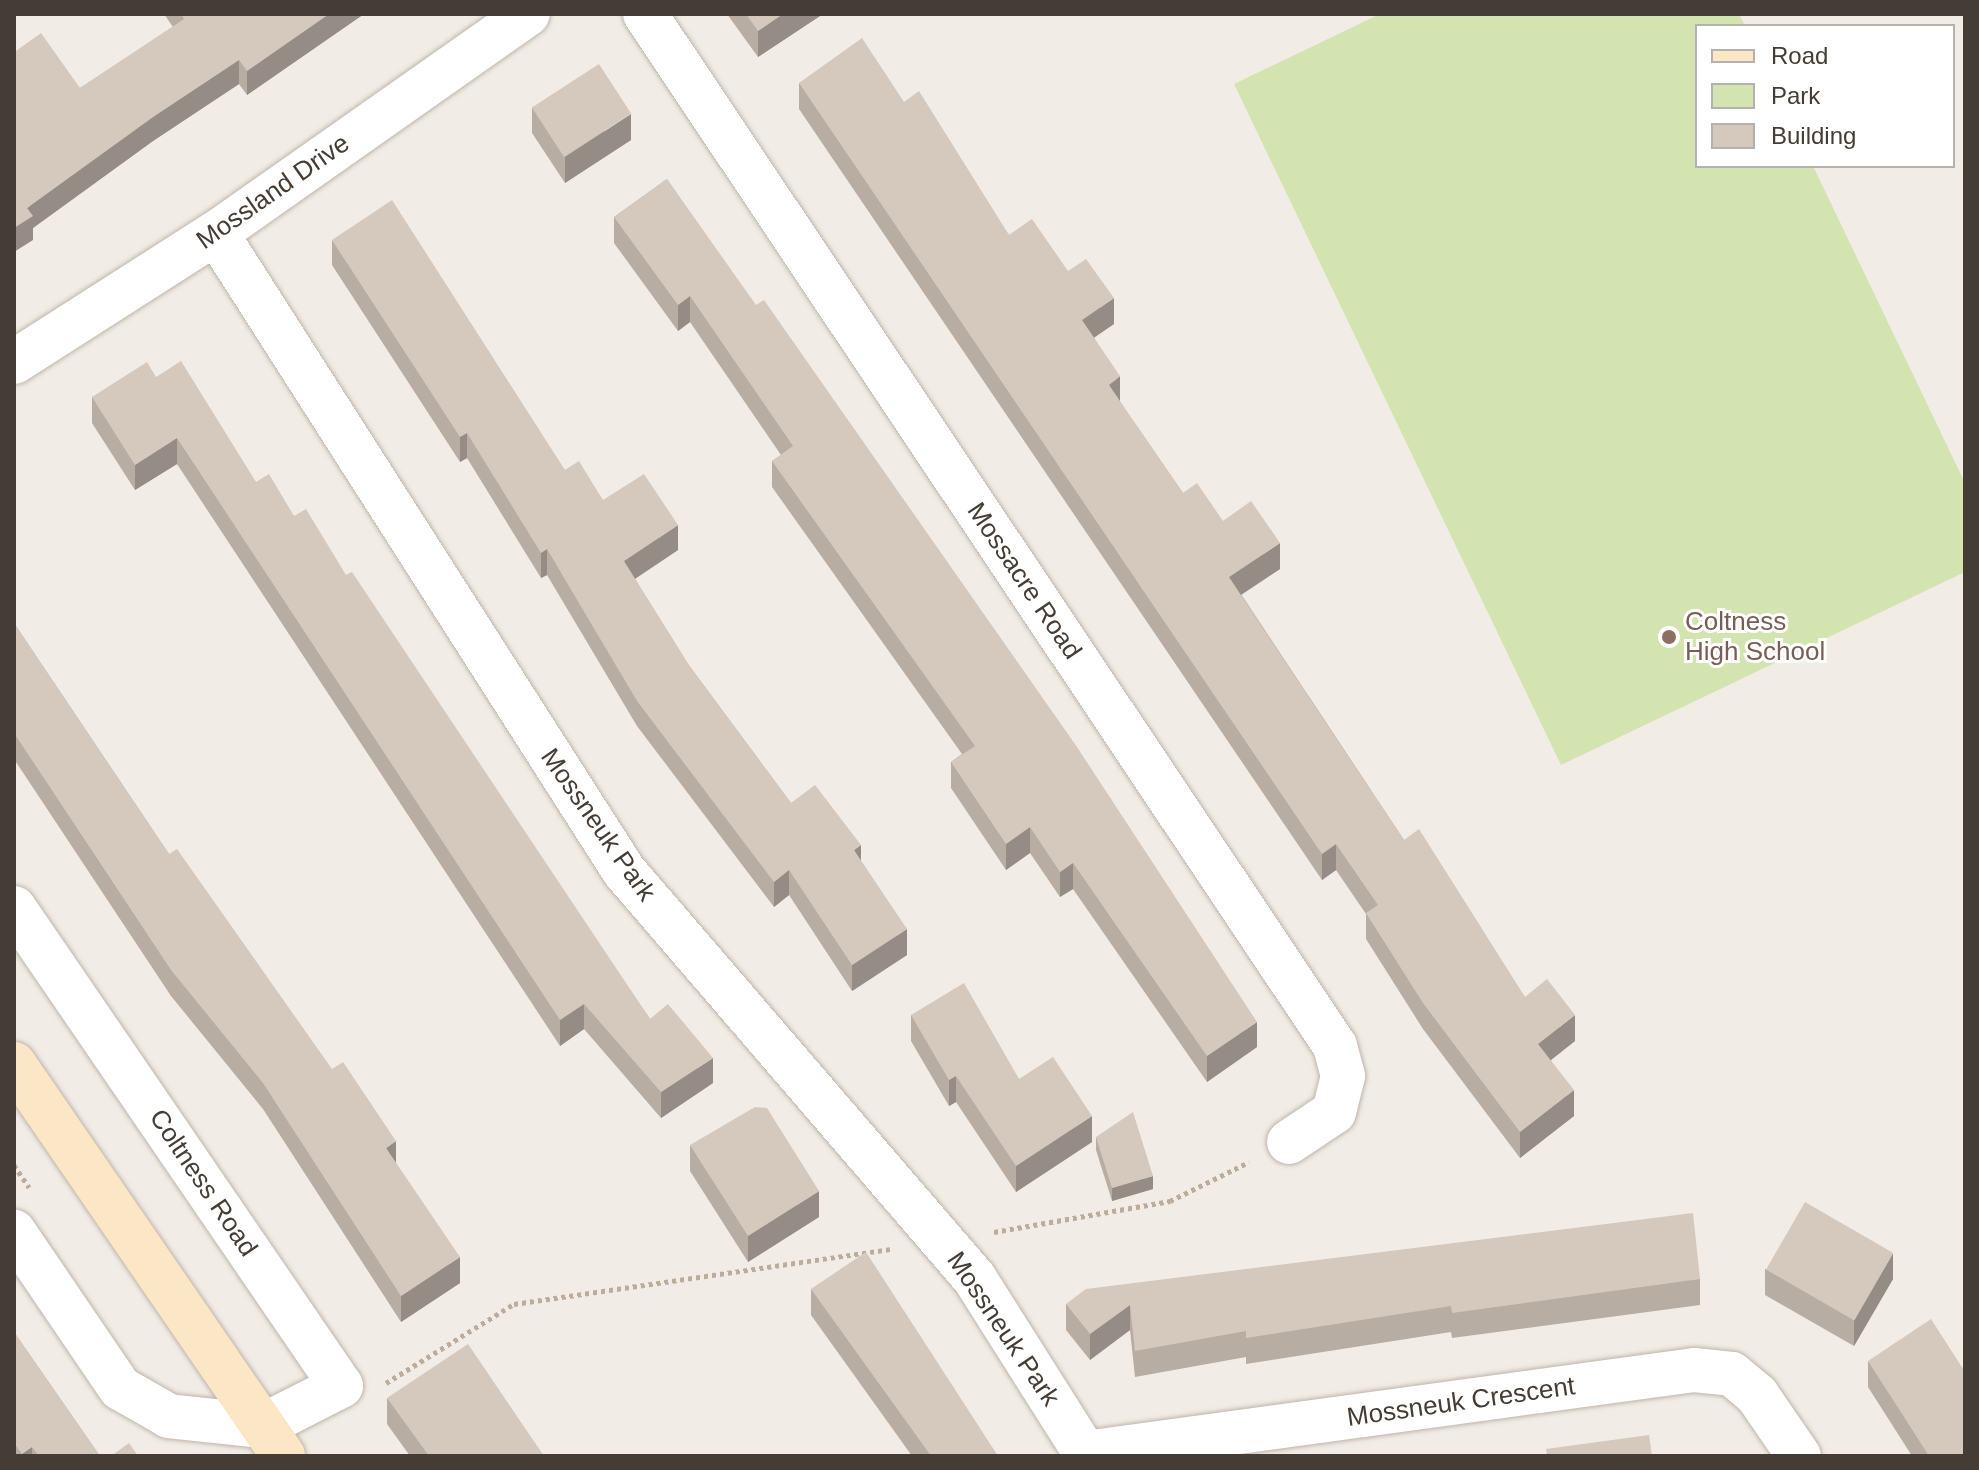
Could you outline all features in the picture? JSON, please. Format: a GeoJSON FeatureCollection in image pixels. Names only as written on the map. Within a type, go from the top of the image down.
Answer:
{"type":"FeatureCollection","features":[{"type":"Feature","properties":{"kind":"street","name":"Mossland Drive"},"geometry":{"type":"LineString","coordinates":[[14,362],[216,233],[528,14]]}},
{"type":"Feature","properties":{"kind":"street","name":"Mossacre Road"},"geometry":{"type":"LineString","coordinates":[[645,14],[1335,1046],[1343,1076],[1334,1112],[1289,1142]]}},
{"type":"Feature","properties":{"kind":"street","name":"Mossneuk Park"},"geometry":{"type":"LineString","coordinates":[[216,233],[624,871],[942,1241],[1086,1455]]}},
{"type":"Feature","properties":{"kind":"street","name":"Coltness Road"},"geometry":{"type":"LineString","coordinates":[[14,908],[341,1386]]}},
{"type":"Feature","properties":{"kind":"street"},"geometry":{"type":"LineString","coordinates":[[14,1064],[272,1441]]}},
{"type":"Feature","properties":{"kind":"street"},"geometry":{"type":"LineString","coordinates":[[14,1232],[120,1388],[169,1416],[272,1441]]}},
{"type":"Feature","properties":{"kind":"street","name":"Mossneuk Crescent"},"geometry":{"type":"LineString","coordinates":[[1086,1455],[1694,1370],[1732,1374],[1757,1395],[1799,1456]]}},
{"type":"Feature","properties":{"kind":"street"},"geometry":{"type":"LineString","coordinates":[[272,1441],[341,1386]]}},
{"type":"Feature","properties":{"kind":"path"},"geometry":{"type":"LineString","coordinates":[[341,1386],[387,1383],[514,1304],[942,1241],[1170,1201],[1289,1142]]}},
{"type":"Feature","properties":{"kind":"green space"},"geometry":{"type":"Polygon","coordinates":[[[1380,14],[1739,14],[1744,24],[1695,24],[1695,168],[1814,168],[1965,483],[1965,572],[1561,765],[1234,84],[1380,14]]]}},
{"type":"Feature","properties":{"kind":"building"},"geometry":{"type":"Polygon","coordinates":[[[181,14],[329,14],[247,71],[239,60],[153,117],[27,208],[33,216],[14,228],[14,48],[16,51],[41,33],[80,88],[184,19],[181,14]]]}},
{"type":"Feature","properties":{"kind":"building"},"geometry":{"type":"Polygon","coordinates":[[[746,14],[783,14],[758,31],[746,14]]]}},
{"type":"Feature","properties":{"kind":"building"},"geometry":{"type":"Polygon","coordinates":[[[862,38],[904,102],[919,91],[1009,235],[1032,219],[1068,271],[1086,259],[1114,298],[1082,320],[1120,376],[1109,385],[1183,493],[1197,483],[1223,521],[1251,501],[1280,543],[1229,577],[1404,840],[1419,829],[1525,997],[1547,979],[1575,1015],[1538,1044],[1574,1090],[1520,1132],[1423,1003],[1366,913],[1378,905],[1336,844],[1322,854],[799,83],[862,38]]]}},
{"type":"Feature","properties":{"kind":"building"},"geometry":{"type":"Polygon","coordinates":[[[599,64],[631,113],[564,157],[532,108],[599,64]]]}},
{"type":"Feature","properties":{"kind":"building"},"geometry":{"type":"Polygon","coordinates":[[[667,179],[756,305],[764,300],[1077,747],[1257,1022],[1207,1056],[1073,863],[1060,872],[1030,827],[1006,844],[951,762],[975,746],[772,461],[793,446],[690,296],[678,305],[614,217],[667,179]]]}},
{"type":"Feature","properties":{"kind":"building"},"geometry":{"type":"Polygon","coordinates":[[[392,200],[565,470],[579,461],[603,500],[644,474],[678,525],[624,561],[688,664],[791,803],[815,785],[861,845],[854,850],[907,929],[852,965],[789,870],[774,882],[637,701],[547,549],[541,553],[467,433],[460,437],[332,240],[392,200]]]}},
{"type":"Feature","properties":{"kind":"building"},"geometry":{"type":"Polygon","coordinates":[[[181,361],[256,482],[269,474],[294,516],[306,509],[346,575],[352,572],[650,1019],[668,1004],[713,1058],[661,1092],[584,1004],[560,1020],[177,438],[135,465],[92,397],[147,362],[156,377],[181,361]]]}},
{"type":"Feature","properties":{"kind":"building"},"geometry":{"type":"Polygon","coordinates":[[[14,623],[169,854],[177,849],[332,1069],[343,1062],[396,1141],[386,1148],[460,1257],[401,1296],[263,1083],[171,970],[14,733],[14,623]]]}},
{"type":"Feature","properties":{"kind":"building"},"geometry":{"type":"Polygon","coordinates":[[[964,983],[1019,1079],[1053,1057],[1092,1116],[1016,1166],[956,1076],[949,1080],[911,1015],[964,983]]]}},
{"type":"Feature","properties":{"kind":"building"},"geometry":{"type":"Polygon","coordinates":[[[755,1107],[767,1108],[819,1191],[748,1236],[690,1145],[755,1107]]]}},
{"type":"Feature","properties":{"kind":"building"},"geometry":{"type":"Polygon","coordinates":[[[1133,1112],[1153,1176],[1112,1188],[1096,1137],[1133,1112]]]}},
{"type":"Feature","properties":{"kind":"building"},"geometry":{"type":"Polygon","coordinates":[[[1805,1202],[1893,1253],[1854,1321],[1766,1270],[1805,1202]]]}},
{"type":"Feature","properties":{"kind":"building"},"geometry":{"type":"Polygon","coordinates":[[[1693,1213],[1700,1279],[1452,1313],[1451,1306],[1246,1338],[1246,1331],[1135,1351],[1130,1305],[1090,1334],[1066,1304],[1086,1289],[1693,1213]]]}},
{"type":"Feature","properties":{"kind":"building"},"geometry":{"type":"Polygon","coordinates":[[[866,1252],[998,1456],[931,1456],[811,1289],[866,1252]]]}},
{"type":"Feature","properties":{"kind":"building"},"geometry":{"type":"Polygon","coordinates":[[[1931,1319],[1965,1372],[1965,1456],[1929,1456],[1868,1361],[1931,1319]]]}},
{"type":"Feature","properties":{"kind":"building"},"geometry":{"type":"Polygon","coordinates":[[[14,1332],[100,1456],[39,1456],[32,1447],[22,1454],[14,1443],[14,1332]]]}},
{"type":"Feature","properties":{"kind":"building"},"geometry":{"type":"Polygon","coordinates":[[[468,1344],[544,1456],[429,1456],[387,1398],[468,1344]]]}},
{"type":"Feature","properties":{"kind":"building"},"geometry":{"type":"Polygon","coordinates":[[[1649,1435],[1652,1456],[1547,1456],[1546,1449],[1649,1435]]]}},
{"type":"Feature","properties":{"kind":"building"},"geometry":{"type":"Polygon","coordinates":[[[129,1443],[138,1456],[111,1456],[129,1443]]]}},
{"type":"Feature","properties":{"kind":"place","name":"Coltness High School"},"geometry":{"type":"Point","coordinates":[1669,637]}}]}
